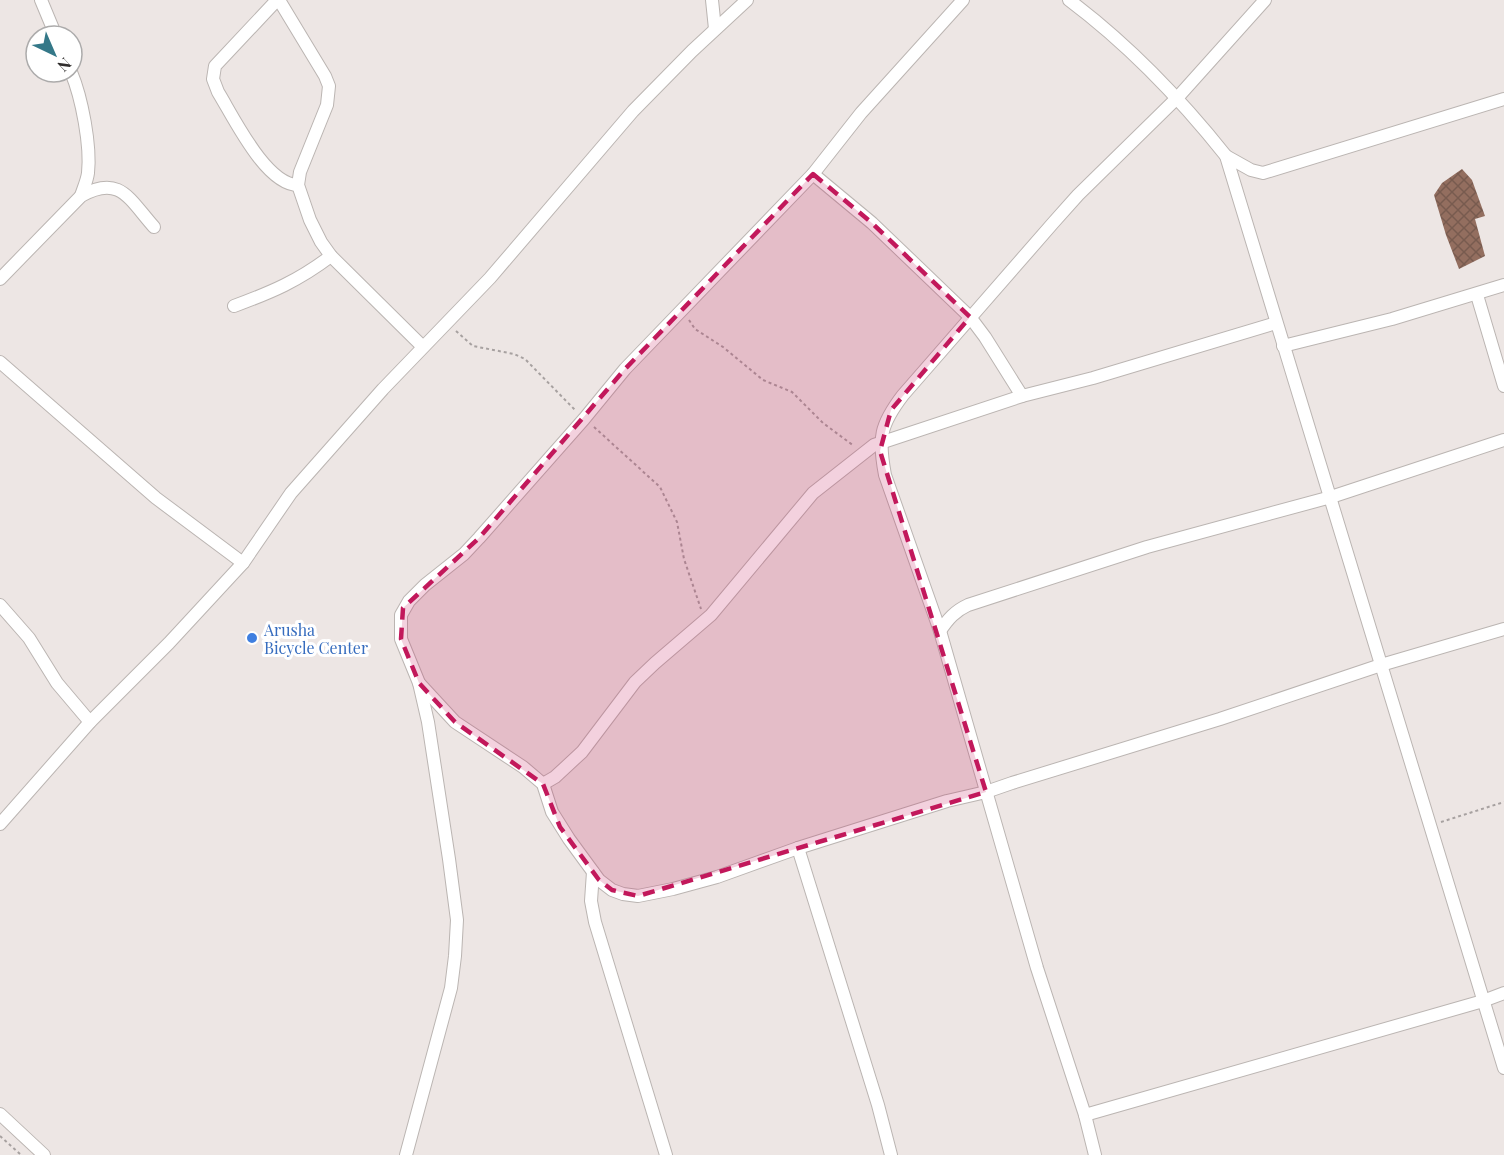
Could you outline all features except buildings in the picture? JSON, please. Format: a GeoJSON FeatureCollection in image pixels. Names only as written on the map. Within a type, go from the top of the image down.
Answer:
{"type":"FeatureCollection","features":[{"type":"Feature","properties":{"kind":"street"},"geometry":{"type":"LineString","coordinates":[[41,0],[51,24]]}},
{"type":"Feature","properties":{"kind":"street"},"geometry":{"type":"LineString","coordinates":[[298,185],[290,185],[265,167],[218,92],[213,79],[215,66],[278,0],[329,86],[327,105],[300,172],[298,185],[310,220],[331,256],[422,346]]}},
{"type":"Feature","properties":{"kind":"street"},"geometry":{"type":"LineString","coordinates":[[712,0],[715,29]]}},
{"type":"Feature","properties":{"kind":"street"},"geometry":{"type":"LineString","coordinates":[[0,824],[90,722],[169,643],[243,563],[291,493],[422,346],[490,278],[633,111],[747,0]]}},
{"type":"Feature","properties":{"kind":"street"},"geometry":{"type":"LineString","coordinates":[[406,1155],[451,988],[457,920],[438,786],[419,683],[401,639],[403,608],[425,585],[464,554],[584,419],[625,369],[813,174],[861,112],[963,0]]}},
{"type":"Feature","properties":{"kind":"street"},"geometry":{"type":"LineString","coordinates":[[1069,0],[1118,38],[1178,97],[1226,156],[1504,1068]]}},
{"type":"Feature","properties":{"kind":"street"},"geometry":{"type":"LineString","coordinates":[[1095,1155],[1085,1115],[1037,968],[940,631],[885,475],[880,442],[883,425],[891,410],[970,317],[1078,195],[1178,97],[1265,0]]}},
{"type":"Feature","properties":{"kind":"street"},"geometry":{"type":"LineString","coordinates":[[75,84],[81,100],[84,121],[88,174],[81,196]]}},
{"type":"Feature","properties":{"kind":"street"},"geometry":{"type":"LineString","coordinates":[[1226,156],[1251,170],[1263,173],[1504,99]]}},
{"type":"Feature","properties":{"kind":"street"},"geometry":{"type":"LineString","coordinates":[[813,174],[873,223],[970,317],[1022,396]]}},
{"type":"Feature","properties":{"kind":"street"},"geometry":{"type":"LineString","coordinates":[[0,279],[81,196],[106,186],[117,188],[154,227]]}},
{"type":"Feature","properties":{"kind":"street"},"geometry":{"type":"LineString","coordinates":[[234,306],[290,284],[331,256]]}},
{"type":"Feature","properties":{"kind":"street"},"geometry":{"type":"LineString","coordinates":[[1283,346],[1392,320],[1504,285]]}},
{"type":"Feature","properties":{"kind":"street"},"geometry":{"type":"LineString","coordinates":[[1477,295],[1504,386]]}},
{"type":"Feature","properties":{"kind":"street"},"geometry":{"type":"LineString","coordinates":[[543,784],[555,777],[582,752],[635,682],[711,615],[803,504],[824,483],[864,452],[880,442],[1022,396],[1093,378],[1276,323]]}},
{"type":"Feature","properties":{"kind":"street"},"geometry":{"type":"LineString","coordinates":[[0,362],[156,498],[243,563]]}},
{"type":"Feature","properties":{"kind":"street"},"geometry":{"type":"LineString","coordinates":[[940,631],[957,610],[968,604],[1148,547],[1331,497],[1504,440]]}},
{"type":"Feature","properties":{"kind":"street"},"geometry":{"type":"LineString","coordinates":[[0,605],[29,638],[57,683],[90,722]]}},
{"type":"Feature","properties":{"kind":"street"},"geometry":{"type":"LineString","coordinates":[[419,683],[455,722],[523,767],[543,784],[552,812],[560,827],[599,880],[612,890],[639,896],[717,877],[798,848],[947,801],[986,792],[1220,719],[1381,665],[1504,629]]}},
{"type":"Feature","properties":{"kind":"street"},"geometry":{"type":"LineString","coordinates":[[798,848],[878,1105],[891,1155]]}},
{"type":"Feature","properties":{"kind":"street"},"geometry":{"type":"LineString","coordinates":[[593,872],[591,901],[595,922],[666,1155]]}},
{"type":"Feature","properties":{"kind":"street"},"geometry":{"type":"LineString","coordinates":[[1085,1115],[1483,1001],[1504,993]]}},
{"type":"Feature","properties":{"kind":"street"},"geometry":{"type":"LineString","coordinates":[[0,1114],[44,1155]]}},
{"type":"Feature","properties":{"kind":"path"},"geometry":{"type":"LineString","coordinates":[[685,306],[688,318],[695,329],[723,347],[763,380],[792,392],[823,423],[864,452]]}},
{"type":"Feature","properties":{"kind":"path"},"geometry":{"type":"LineString","coordinates":[[448,322],[473,346],[514,354],[525,359],[584,419],[665,494],[678,522],[681,548],[701,608],[711,615]]}},
{"type":"Feature","properties":{"kind":"path"},"geometry":{"type":"LineString","coordinates":[[1431,825],[1504,802]]}},
{"type":"Feature","properties":{"kind":"path"},"geometry":{"type":"LineString","coordinates":[[0,1136],[21,1155]]}},
{"type":"Feature","properties":{"kind":"highlighted area"},"geometry":{"type":"Polygon","coordinates":[[[813,174],[872,223],[970,317],[891,410],[880,451],[986,792],[638,896],[612,890],[599,880],[560,827],[543,784],[455,722],[419,683],[401,639],[403,608],[479,538],[625,369],[813,174]]]}},
{"type":"Feature","properties":{"kind":"place","name":"Arusha Bicycle Center"},"geometry":{"type":"Point","coordinates":[252,638]}}]}
